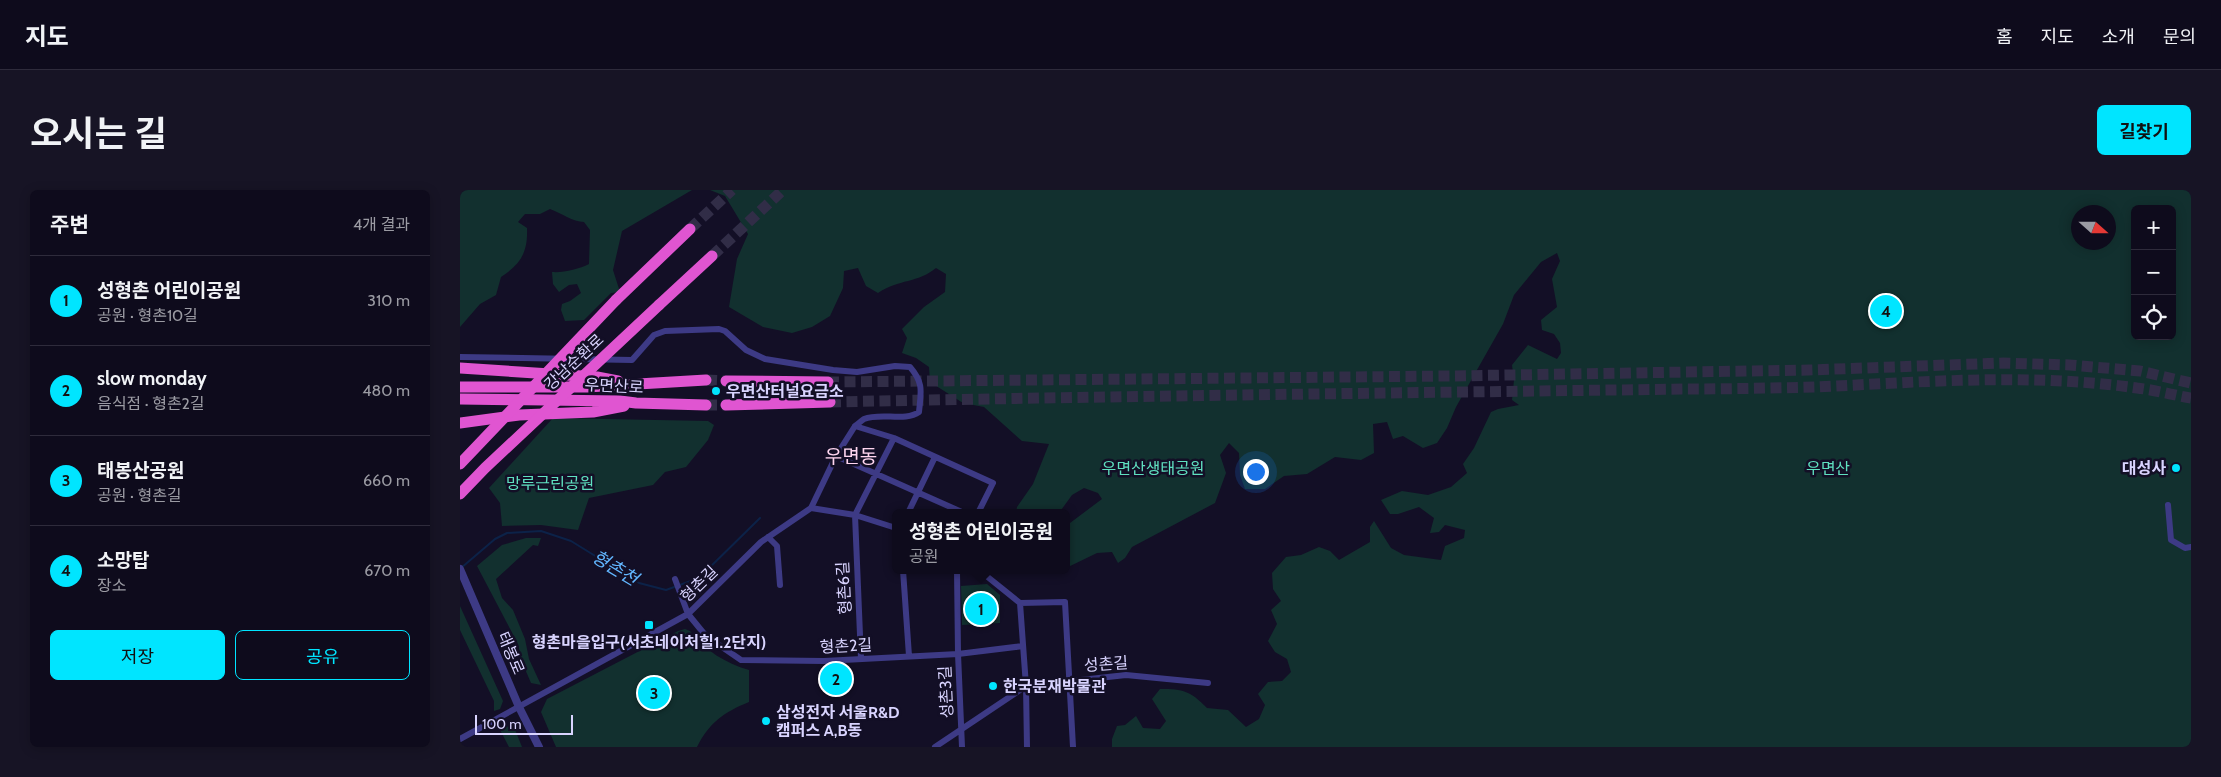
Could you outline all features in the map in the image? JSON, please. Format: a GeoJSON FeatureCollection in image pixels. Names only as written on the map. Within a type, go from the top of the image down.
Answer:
{"type":"FeatureCollection","features":[{"type":"Feature","properties":{"kind":"highway","name":"강남순환로"},"geometry":{"type":"LineString","coordinates":[[460,464],[616,300],[690,229]]}},
{"type":"Feature","properties":{"kind":"highway","name":"강남순환로"},"geometry":{"type":"LineString","coordinates":[[460,494],[485,468],[712,256]]}},
{"type":"Feature","properties":{"kind":"highway"},"geometry":{"type":"LineString","coordinates":[[460,368],[597,377],[637,384]]}},
{"type":"Feature","properties":{"kind":"highway","name":"우면산로"},"geometry":{"type":"LineString","coordinates":[[460,387],[587,387],[706,380]]}},
{"type":"Feature","properties":{"kind":"highway"},"geometry":{"type":"LineString","coordinates":[[726,381],[828,382]]}},
{"type":"Feature","properties":{"kind":"highway","name":"우면산로"},"geometry":{"type":"LineString","coordinates":[[460,399],[620,401],[706,405]]}},
{"type":"Feature","properties":{"kind":"highway"},"geometry":{"type":"LineString","coordinates":[[726,405],[830,402]]}},
{"type":"Feature","properties":{"kind":"highway"},"geometry":{"type":"LineString","coordinates":[[460,424],[519,415],[593,412],[636,403]]}},
{"type":"Feature","properties":{"kind":"street"},"geometry":{"type":"LineString","coordinates":[[460,357],[632,360],[654,335],[665,330],[719,329],[726,331],[746,350],[765,359],[857,372],[895,366],[910,367],[919,377],[921,395],[919,412],[913,416],[888,416],[864,419],[855,426],[836,456],[811,508],[855,515],[892,527]]}},
{"type":"Feature","properties":{"kind":"street"},"geometry":{"type":"LineString","coordinates":[[855,426],[894,438],[993,483],[980,509]]}},
{"type":"Feature","properties":{"kind":"street"},"geometry":{"type":"LineString","coordinates":[[855,515],[894,438]]}},
{"type":"Feature","properties":{"kind":"street"},"geometry":{"type":"LineString","coordinates":[[836,456],[954,509]]}},
{"type":"Feature","properties":{"kind":"street"},"geometry":{"type":"LineString","coordinates":[[910,509],[935,458]]}},
{"type":"Feature","properties":{"kind":"street"},"geometry":{"type":"LineString","coordinates":[[2168,505],[2171,540],[2185,548],[2191,547]]}},
{"type":"Feature","properties":{"kind":"street","name":"형촌길"},"geometry":{"type":"LineString","coordinates":[[460,739],[688,614],[768,537],[811,508]]}},
{"type":"Feature","properties":{"kind":"street","name":"형촌6길"},"geometry":{"type":"LineString","coordinates":[[855,515],[861,659]]}},
{"type":"Feature","properties":{"kind":"street"},"geometry":{"type":"LineString","coordinates":[[768,537],[777,546],[780,585]]}},
{"type":"Feature","properties":{"kind":"street","name":"태봉로"},"geometry":{"type":"LineString","coordinates":[[462,572],[519,707],[539,747]]}},
{"type":"Feature","properties":{"kind":"street"},"geometry":{"type":"LineString","coordinates":[[903,574],[909,656]]}},
{"type":"Feature","properties":{"kind":"street","name":"성촌3길"},"geometry":{"type":"LineString","coordinates":[[957,574],[962,747]]}},
{"type":"Feature","properties":{"kind":"street"},"geometry":{"type":"LineString","coordinates":[[984,574],[1020,604],[1066,602],[1073,747]]}},
{"type":"Feature","properties":{"kind":"street","name":"형촌2길"},"geometry":{"type":"LineString","coordinates":[[675,579],[688,614],[706,636],[740,660],[824,661],[958,654],[1024,646]]}},
{"type":"Feature","properties":{"kind":"street"},"geometry":{"type":"LineString","coordinates":[[1020,604],[1026,686],[1027,747]]}},
{"type":"Feature","properties":{"kind":"street","name":"성촌길"},"geometry":{"type":"LineString","coordinates":[[935,747],[1026,686],[1126,675],[1208,682]]}},
{"type":"Feature","properties":{"kind":"green space"},"geometry":{"type":"Polygon","coordinates":[[[460,190],[692,190],[622,231],[613,270],[620,292],[611,293],[584,320],[565,321],[561,310],[562,304],[581,293],[577,284],[569,285],[559,292],[553,284],[552,272],[581,268],[589,264],[590,230],[584,222],[571,219],[550,209],[540,214],[525,214],[518,222],[527,228],[526,244],[522,257],[514,267],[501,277],[496,295],[480,304],[460,327],[460,190]]]}},
{"type":"Feature","properties":{"kind":"green space","name":"우면산"},"geometry":{"type":"Polygon","coordinates":[[[710,190],[2191,190],[2191,747],[1112,747],[1112,739],[1117,726],[1125,725],[1136,716],[1143,728],[1160,729],[1166,721],[1152,699],[1160,689],[1186,692],[1207,708],[1228,710],[1246,727],[1259,719],[1265,705],[1258,694],[1268,682],[1282,681],[1291,672],[1287,659],[1275,652],[1268,641],[1277,624],[1271,610],[1281,601],[1273,589],[1272,573],[1286,557],[1301,555],[1319,547],[1330,551],[1339,560],[1370,542],[1370,527],[1374,521],[1391,548],[1404,555],[1441,560],[1445,546],[1464,538],[1465,530],[1445,525],[1439,532],[1430,533],[1434,518],[1419,507],[1398,514],[1390,514],[1381,500],[1402,491],[1428,495],[1451,487],[1467,473],[1463,464],[1474,448],[1491,412],[1519,405],[1512,400],[1514,380],[1512,365],[1528,345],[1557,359],[1561,353],[1560,343],[1554,334],[1542,330],[1541,320],[1557,307],[1552,279],[1560,261],[1557,253],[1541,262],[1514,295],[1503,324],[1437,443],[1423,448],[1403,436],[1393,439],[1387,422],[1373,424],[1374,453],[1361,460],[1335,457],[1307,474],[1284,476],[1265,489],[1245,489],[1240,475],[1239,453],[1229,443],[1220,455],[1226,473],[1215,503],[1132,547],[1125,558],[1118,563],[1112,552],[1097,553],[1070,566],[1070,523],[1102,499],[1098,493],[1084,488],[1072,495],[1062,509],[1017,509],[1033,484],[1049,444],[1022,441],[984,407],[963,403],[930,382],[929,367],[916,358],[902,353],[907,338],[902,329],[924,307],[945,292],[946,274],[936,268],[929,273],[893,285],[878,293],[866,286],[858,268],[844,271],[843,288],[830,316],[812,327],[792,333],[763,327],[729,307],[737,259],[748,234],[725,196],[710,190]]]}},
{"type":"Feature","properties":{"kind":"green space","name":"망루근린공원"},"geometry":{"type":"Polygon","coordinates":[[[553,418],[708,421],[714,425],[708,440],[686,467],[665,472],[653,485],[589,498],[578,530],[541,525],[502,526],[500,503],[489,488],[553,418]]]}},
{"type":"Feature","properties":{"kind":"green space"},"geometry":{"type":"Polygon","coordinates":[[[526,538],[541,538],[538,546],[533,545],[496,579],[502,598],[513,610],[525,639],[529,659],[541,685],[531,683],[522,662],[518,644],[477,566],[502,545],[526,538]]]}},
{"type":"Feature","properties":{"kind":"green space"},"geometry":{"type":"Polygon","coordinates":[[[987,584],[1000,595],[1000,623],[962,625],[961,586],[987,584]]]}},
{"type":"Feature","properties":{"kind":"green space"},"geometry":{"type":"Polygon","coordinates":[[[460,606],[503,701],[500,709],[494,711],[494,701],[460,630],[460,606]]]}},
{"type":"Feature","properties":{"kind":"green space"},"geometry":{"type":"Polygon","coordinates":[[[685,629],[690,631],[716,655],[732,664],[749,670],[749,702],[718,719],[707,731],[697,747],[556,747],[541,712],[547,699],[685,629]]]}},
{"type":"Feature","properties":{"kind":"green space"},"geometry":{"type":"Polygon","coordinates":[[[498,726],[514,727],[522,747],[509,747],[498,726]]]}},
{"type":"Feature","properties":{"kind":"waterway","name":"형촌천"},"geometry":{"type":"LineString","coordinates":[[461,568],[495,539],[507,533],[541,531],[571,541],[639,583],[666,590],[699,578],[760,518]]}},
{"type":"Feature","properties":{"kind":"tunnel"},"geometry":{"type":"LineString","coordinates":[[690,229],[732,190]]}},
{"type":"Feature","properties":{"kind":"tunnel"},"geometry":{"type":"LineString","coordinates":[[712,256],[783,190]]}},
{"type":"Feature","properties":{"kind":"tunnel"},"geometry":{"type":"LineString","coordinates":[[828,382],[1450,376],[1809,370],[2003,363],[2070,365],[2140,371],[2191,383]]}},
{"type":"Feature","properties":{"kind":"tunnel"},"geometry":{"type":"LineString","coordinates":[[706,380],[726,381]]}},
{"type":"Feature","properties":{"kind":"tunnel"},"geometry":{"type":"LineString","coordinates":[[830,402],[1767,388],[1976,380],[2097,383],[2191,398]]}},
{"type":"Feature","properties":{"kind":"tunnel"},"geometry":{"type":"LineString","coordinates":[[706,405],[726,405]]}},
{"type":"Feature","properties":{"kind":"place","name":"소망탑"},"geometry":{"type":"Point","coordinates":[1886,311]}},
{"type":"Feature","properties":{"kind":"place","name":"우면산터널요금소"},"geometry":{"type":"Point","coordinates":[716,391]}},
{"type":"Feature","properties":{"kind":"place","name":"대성사"},"geometry":{"type":"Point","coordinates":[2176,468]}},
{"type":"Feature","properties":{"kind":"place","name":"성형촌 어린이공원"},"geometry":{"type":"Point","coordinates":[981,609]}},
{"type":"Feature","properties":{"kind":"place","name":"형촌마을입구(서초네이처힐1.2단지)"},"geometry":{"type":"Point","coordinates":[649,625]}},
{"type":"Feature","properties":{"kind":"place","name":"slow monday"},"geometry":{"type":"Point","coordinates":[836,679]}},
{"type":"Feature","properties":{"kind":"place","name":"한국분재박물관"},"geometry":{"type":"Point","coordinates":[993,686]}},
{"type":"Feature","properties":{"kind":"place","name":"태봉산공원"},"geometry":{"type":"Point","coordinates":[654,693]}},
{"type":"Feature","properties":{"kind":"place","name":"삼성전자 서울R&D 캠퍼스 A,B동"},"geometry":{"type":"Point","coordinates":[766,721]}},
{"type":"Feature","properties":{"kind":"district","name":"우면동"},"geometry":{"type":"Point","coordinates":[851,456]}},
{"type":"Feature","properties":{"kind":"park label","name":"우면산생태공원"},"geometry":{"type":"Point","coordinates":[1153,468]}}]}
